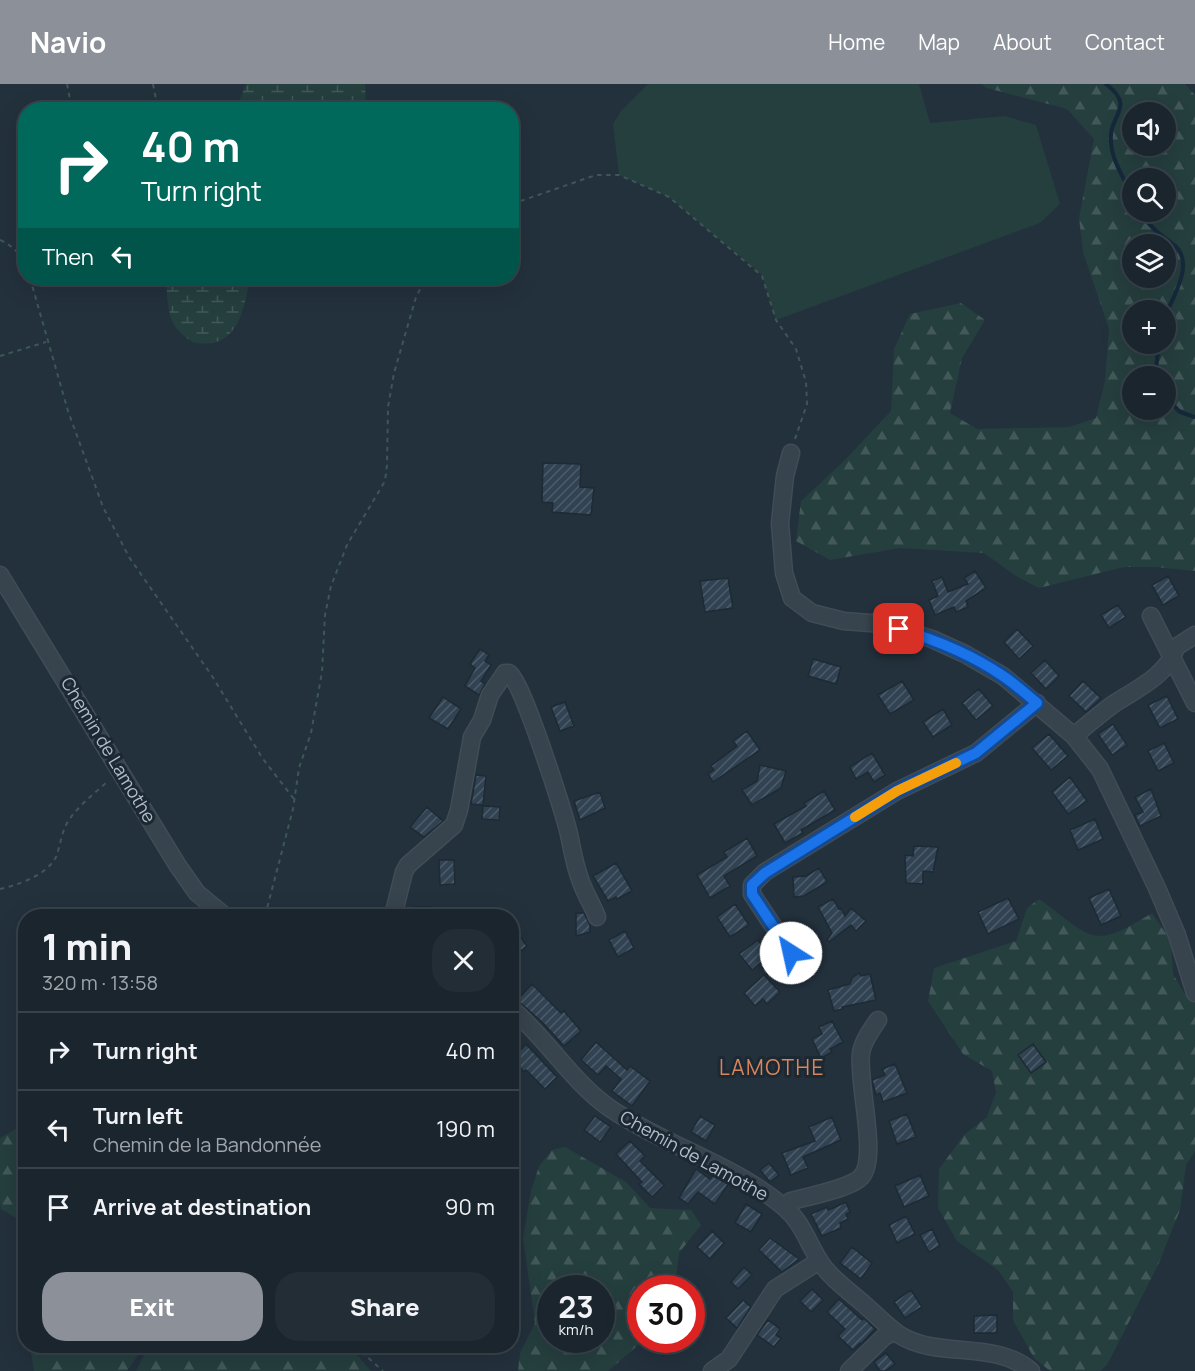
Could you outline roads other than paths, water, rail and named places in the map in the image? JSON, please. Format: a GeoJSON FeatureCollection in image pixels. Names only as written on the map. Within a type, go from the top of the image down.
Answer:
{"type":"FeatureCollection","features":[{"type":"Feature","properties":{"kind":"street"},"geometry":{"type":"LineString","coordinates":[[790,453],[780,523],[784,573],[792,598],[812,613],[844,621],[883,624],[940,642],[1003,676],[1074,736],[1100,769],[1152,877],[1177,935],[1195,993]]}},
{"type":"Feature","properties":{"kind":"street","name":"Chemin de Lamothe"},"geometry":{"type":"LineString","coordinates":[[0,575],[69,685],[118,770],[197,893],[216,909]]}},
{"type":"Feature","properties":{"kind":"street"},"geometry":{"type":"LineString","coordinates":[[1152,616],[1195,703]]}},
{"type":"Feature","properties":{"kind":"street"},"geometry":{"type":"LineString","coordinates":[[1074,736],[1113,704],[1145,685],[1173,658],[1176,647],[1195,635]]}},
{"type":"Feature","properties":{"kind":"street"},"geometry":{"type":"LineString","coordinates":[[395,909],[404,872],[408,865],[454,825],[459,810],[472,737],[483,720],[490,695],[505,673],[509,673],[513,675],[528,711],[568,832],[580,881],[597,916]]}},
{"type":"Feature","properties":{"kind":"street"},"geometry":{"type":"LineString","coordinates":[[791,953],[752,894],[752,885],[765,873],[897,791],[976,753],[1037,703]]}},
{"type":"Feature","properties":{"kind":"street","name":"Chemin de Lamothe"},"geometry":{"type":"LineString","coordinates":[[519,1016],[608,1107],[629,1121],[734,1174],[784,1207],[802,1228],[819,1261],[833,1277],[895,1332],[925,1346],[998,1355],[1022,1363],[1031,1371]]}},
{"type":"Feature","properties":{"kind":"street"},"geometry":{"type":"LineString","coordinates":[[784,1207],[791,1201],[849,1184],[862,1177],[868,1166],[868,1136],[861,1053],[867,1037],[878,1020]]}},
{"type":"Feature","properties":{"kind":"street"},"geometry":{"type":"LineString","coordinates":[[712,1371],[729,1359],[775,1289],[819,1261]]}},
{"type":"Feature","properties":{"kind":"street"},"geometry":{"type":"LineString","coordinates":[[849,1371],[884,1337],[895,1332]]}},
{"type":"Feature","properties":{"kind":"waterway"},"geometry":{"type":"LineString","coordinates":[[1106,84],[1119,99],[1119,112],[1113,124],[1111,142],[1116,163],[1122,175]]}},
{"type":"Feature","properties":{"kind":"waterway"},"geometry":{"type":"LineString","coordinates":[[1148,222],[1174,245],[1183,260],[1181,279],[1172,300]]}},
{"type":"Feature","properties":{"kind":"waterway"},"geometry":{"type":"LineString","coordinates":[[1156,366],[1158,354]]}},
{"type":"Feature","properties":{"kind":"waterway"},"geometry":{"type":"LineString","coordinates":[[1176,408],[1180,412],[1195,417]]}},
{"type":"Feature","properties":{"kind":"district","name":"LAMOTHE"},"geometry":{"type":"Point","coordinates":[772,1068]}}]}
